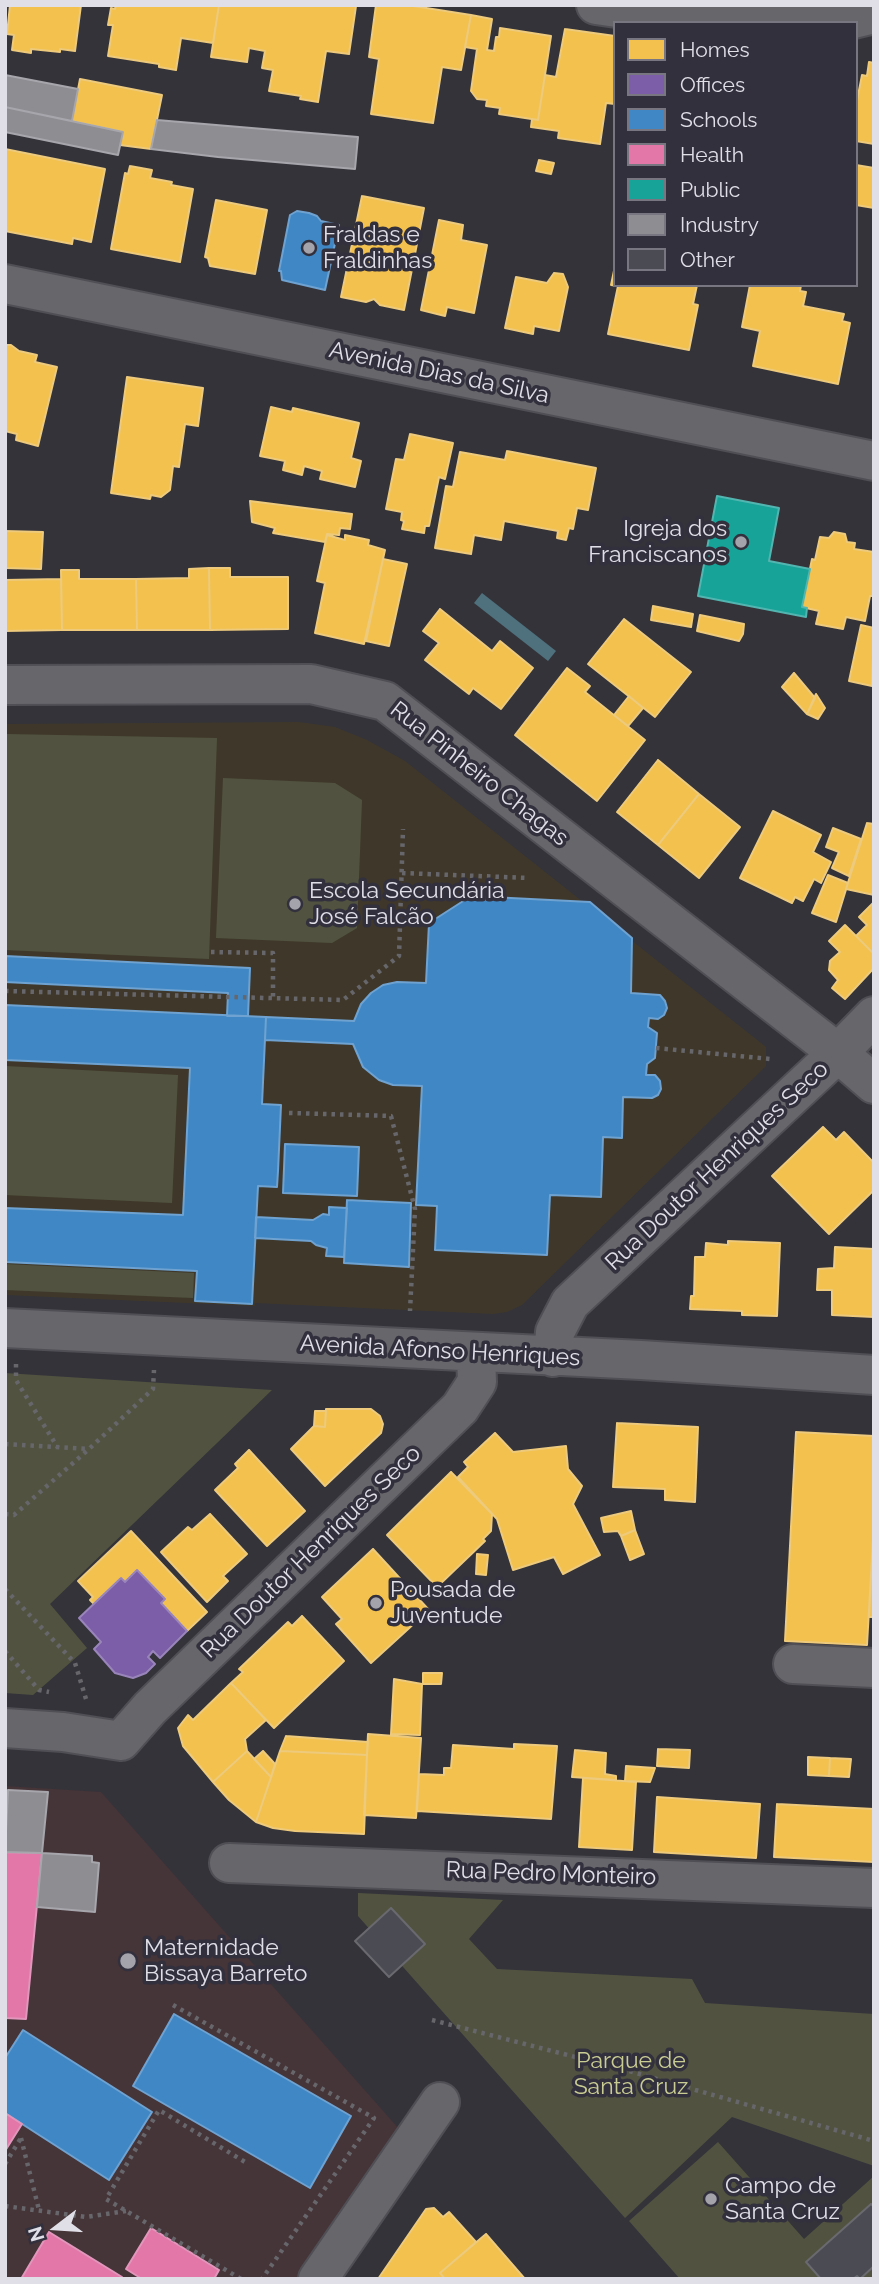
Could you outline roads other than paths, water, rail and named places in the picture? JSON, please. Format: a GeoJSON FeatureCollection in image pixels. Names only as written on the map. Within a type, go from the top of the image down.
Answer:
{"type":"FeatureCollection","features":[{"type":"Feature","properties":{"kind":"street"},"geometry":{"type":"LineString","coordinates":[[596,5],[706,21],[849,20],[874,14]]}},
{"type":"Feature","properties":{"kind":"street","name":"Avenida Dias da Silva"},"geometry":{"type":"LineString","coordinates":[[5,284],[874,461]]}},
{"type":"Feature","properties":{"kind":"street","name":"Rua Pinheiro Chagas"},"geometry":{"type":"LineString","coordinates":[[5,685],[311,684],[385,701],[838,1053],[874,1084]]}},
{"type":"Feature","properties":{"kind":"street","name":"Rua Doutor Henriques Seco"},"geometry":{"type":"LineString","coordinates":[[553,1357],[555,1332],[570,1303],[838,1053],[874,1016]]}},
{"type":"Feature","properties":{"kind":"street","name":"Avenida Afonso Henriques"},"geometry":{"type":"LineString","coordinates":[[5,1328],[874,1375]]}},
{"type":"Feature","properties":{"kind":"street","name":"Rua Doutor Henriques Seco"},"geometry":{"type":"LineString","coordinates":[[113,1752],[150,1708],[460,1408],[477,1382],[476,1353]]}},
{"type":"Feature","properties":{"kind":"street"},"geometry":{"type":"LineString","coordinates":[[793,1664],[874,1668]]}},
{"type":"Feature","properties":{"kind":"street"},"geometry":{"type":"LineString","coordinates":[[5,1728],[63,1732],[113,1752]]}},
{"type":"Feature","properties":{"kind":"street"},"geometry":{"type":"LineString","coordinates":[[5,1750],[66,1754],[113,1752]]}},
{"type":"Feature","properties":{"kind":"street","name":"Rua Pedro Monteiro"},"geometry":{"type":"LineString","coordinates":[[229,1863],[874,1888]]}},
{"type":"Feature","properties":{"kind":"street"},"geometry":{"type":"LineString","coordinates":[[318,2279],[440,2102]]}},
{"type":"Feature","properties":{"kind":"street"},"geometry":{"type":"LineString","coordinates":[[339,2279],[412,2172]]}},
{"type":"Feature","properties":{"kind":"water"},"geometry":{"type":"Polygon","coordinates":[[[482,593],[556,651],[548,661],[474,603],[482,593]]]}},
{"type":"Feature","properties":{"kind":"place","name":"Fraldas e Fraldinhas"},"geometry":{"type":"Point","coordinates":[309,248]}},
{"type":"Feature","properties":{"kind":"place","name":"Igreja dos Franciscanos"},"geometry":{"type":"Point","coordinates":[741,542]}},
{"type":"Feature","properties":{"kind":"place","name":"Escola Secundária José Falcão"},"geometry":{"type":"Point","coordinates":[295,904]}},
{"type":"Feature","properties":{"kind":"place","name":"Pousada de Juventude"},"geometry":{"type":"Point","coordinates":[376,1603]}},
{"type":"Feature","properties":{"kind":"place","name":"Maternidade Bissaya Barreto"},"geometry":{"type":"Point","coordinates":[128,1961]}},
{"type":"Feature","properties":{"kind":"place","name":"Campo de Santa Cruz"},"geometry":{"type":"Point","coordinates":[711,2199]}},
{"type":"Feature","properties":{"kind":"park label","name":"Parque de Santa Cruz"},"geometry":{"type":"Point","coordinates":[631,2074]}}]}
